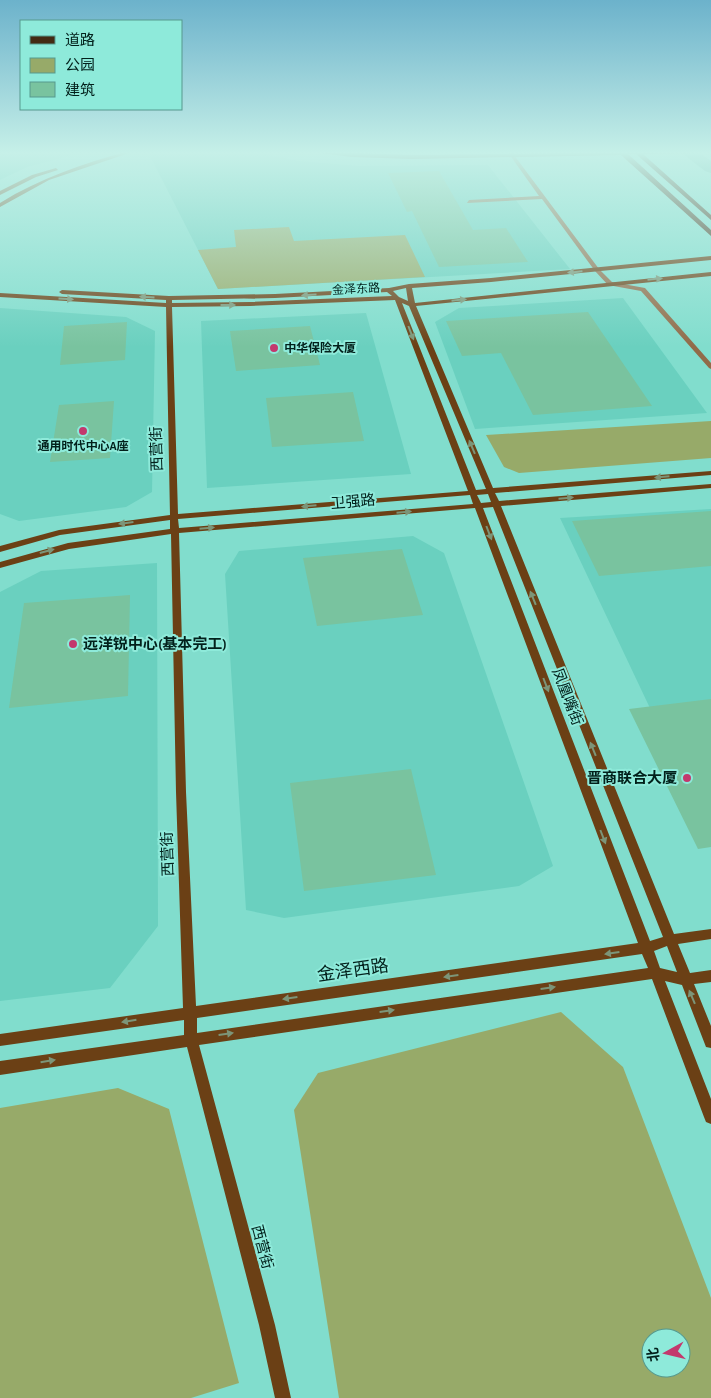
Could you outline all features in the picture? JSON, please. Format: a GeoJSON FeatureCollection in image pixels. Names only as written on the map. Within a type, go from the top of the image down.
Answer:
{"type":"FeatureCollection","features":[{"type":"Feature","properties":{"kind":"main road"},"geometry":{"type":"LineString","coordinates":[[692,216],[711,234]]}},
{"type":"Feature","properties":{"kind":"street"},"geometry":{"type":"LineString","coordinates":[[556,216],[597,270],[610,284],[643,289],[711,367]]}},
{"type":"Feature","properties":{"kind":"street","name":"金泽东路"},"geometry":{"type":"LineString","coordinates":[[0,294],[135,304],[388,290],[408,286],[711,258]]}},
{"type":"Feature","properties":{"kind":"street"},"geometry":{"type":"LineString","coordinates":[[412,305],[711,274]]}},
{"type":"Feature","properties":{"kind":"street","name":"凤凰嘴街"},"geometry":{"type":"LineString","coordinates":[[408,286],[412,305],[496,504],[711,1042]]}},
{"type":"Feature","properties":{"kind":"street","name":"金泽东路"},"geometry":{"type":"LineString","coordinates":[[0,288],[169,301],[258,304],[397,298],[412,305]]}},
{"type":"Feature","properties":{"kind":"street","name":"凤凰嘴街"},"geometry":{"type":"LineString","coordinates":[[388,290],[397,298],[473,492],[645,948],[711,1117]]}},
{"type":"Feature","properties":{"kind":"street","name":"西营街"},"geometry":{"type":"LineString","coordinates":[[169,301],[174,530],[191,1039],[267,1325],[283,1398]]}},
{"type":"Feature","properties":{"kind":"street","name":"卫强路"},"geometry":{"type":"LineString","coordinates":[[0,549],[58,533],[174,516],[711,473]]}},
{"type":"Feature","properties":{"kind":"street","name":"卫强路"},"geometry":{"type":"LineString","coordinates":[[0,565],[68,546],[174,530],[711,486]]}},
{"type":"Feature","properties":{"kind":"street","name":"金泽西路"},"geometry":{"type":"LineString","coordinates":[[0,1040],[645,948],[670,940],[711,934]]}},
{"type":"Feature","properties":{"kind":"street"},"geometry":{"type":"LineString","coordinates":[[0,1068],[656,973],[685,980],[711,976]]}},
{"type":"Feature","properties":{"kind":"shaded area"},"geometry":{"type":"Polygon","coordinates":[[[181,216],[528,216],[570,269],[218,289],[181,216]]]}},
{"type":"Feature","properties":{"kind":"shaded area"},"geometry":{"type":"Polygon","coordinates":[[[623,298],[707,413],[475,429],[435,322],[459,308],[623,298]]]}},
{"type":"Feature","properties":{"kind":"shaded area"},"geometry":{"type":"Polygon","coordinates":[[[0,308],[126,317],[155,331],[152,492],[126,507],[19,521],[0,514],[0,308]]]}},
{"type":"Feature","properties":{"kind":"shaded area"},"geometry":{"type":"Polygon","coordinates":[[[366,313],[411,474],[207,488],[201,321],[366,313]]]}},
{"type":"Feature","properties":{"kind":"shaded area"},"geometry":{"type":"Polygon","coordinates":[[[711,509],[711,837],[560,518],[711,509]]]}},
{"type":"Feature","properties":{"kind":"shaded area"},"geometry":{"type":"Polygon","coordinates":[[[413,536],[444,553],[553,866],[519,886],[284,918],[246,910],[225,574],[239,551],[413,536]]]}},
{"type":"Feature","properties":{"kind":"shaded area"},"geometry":{"type":"Polygon","coordinates":[[[157,563],[158,926],[110,988],[0,1001],[0,592],[41,571],[157,563]]]}},
{"type":"Feature","properties":{"kind":"green space"},"geometry":{"type":"Polygon","coordinates":[[[289,227],[294,241],[405,235],[425,277],[218,289],[198,250],[236,247],[234,230],[289,227]]]}},
{"type":"Feature","properties":{"kind":"green space"},"geometry":{"type":"Polygon","coordinates":[[[711,421],[711,458],[519,473],[504,467],[486,435],[711,421]]]}},
{"type":"Feature","properties":{"kind":"green space"},"geometry":{"type":"Polygon","coordinates":[[[561,1012],[623,1067],[711,1298],[711,1398],[339,1398],[294,1110],[318,1073],[561,1012]]]}},
{"type":"Feature","properties":{"kind":"green space"},"geometry":{"type":"Polygon","coordinates":[[[118,1088],[169,1109],[239,1383],[191,1398],[0,1398],[0,1108],[118,1088]]]}},
{"type":"Feature","properties":{"kind":"building"},"geometry":{"type":"Polygon","coordinates":[[[415,216],[465,216],[473,230],[506,228],[528,262],[439,267],[415,216]]]}},
{"type":"Feature","properties":{"kind":"building"},"geometry":{"type":"Polygon","coordinates":[[[588,312],[652,406],[533,415],[501,353],[462,356],[446,321],[588,312]]]}},
{"type":"Feature","properties":{"kind":"building"},"geometry":{"type":"Polygon","coordinates":[[[127,322],[125,360],[60,365],[64,326],[127,322]]]}},
{"type":"Feature","properties":{"kind":"building","name":"中华保险大厦"},"geometry":{"type":"Polygon","coordinates":[[[310,326],[320,365],[236,371],[230,331],[310,326]]]}},
{"type":"Feature","properties":{"kind":"building"},"geometry":{"type":"Polygon","coordinates":[[[353,392],[364,441],[272,447],[266,398],[353,392]]]}},
{"type":"Feature","properties":{"kind":"building","name":"通用时代中心A座"},"geometry":{"type":"Polygon","coordinates":[[[114,401],[110,458],[50,462],[59,405],[114,401]]]}},
{"type":"Feature","properties":{"kind":"building"},"geometry":{"type":"Polygon","coordinates":[[[711,511],[711,566],[599,576],[572,521],[711,511]]]}},
{"type":"Feature","properties":{"kind":"building"},"geometry":{"type":"Polygon","coordinates":[[[402,549],[423,615],[317,626],[303,558],[402,549]]]}},
{"type":"Feature","properties":{"kind":"building","name":"远洋锐中心(基本完工)"},"geometry":{"type":"Polygon","coordinates":[[[130,595],[128,696],[9,708],[24,603],[130,595]]]}},
{"type":"Feature","properties":{"kind":"building","name":"晋商联合大厦"},"geometry":{"type":"Polygon","coordinates":[[[711,699],[711,847],[698,849],[629,709],[711,699]]]}},
{"type":"Feature","properties":{"kind":"building"},"geometry":{"type":"Polygon","coordinates":[[[411,769],[436,875],[304,891],[290,783],[411,769]]]}},
{"type":"Feature","properties":{"kind":"place","name":"中华保险大厦"},"geometry":{"type":"Point","coordinates":[274,348]}},
{"type":"Feature","properties":{"kind":"place","name":"通用时代中心A座"},"geometry":{"type":"Point","coordinates":[83,431]}},
{"type":"Feature","properties":{"kind":"place","name":"远洋锐中心(基本完工)"},"geometry":{"type":"Point","coordinates":[73,644]}},
{"type":"Feature","properties":{"kind":"place","name":"晋商联合大厦"},"geometry":{"type":"Point","coordinates":[687,778]}}]}
